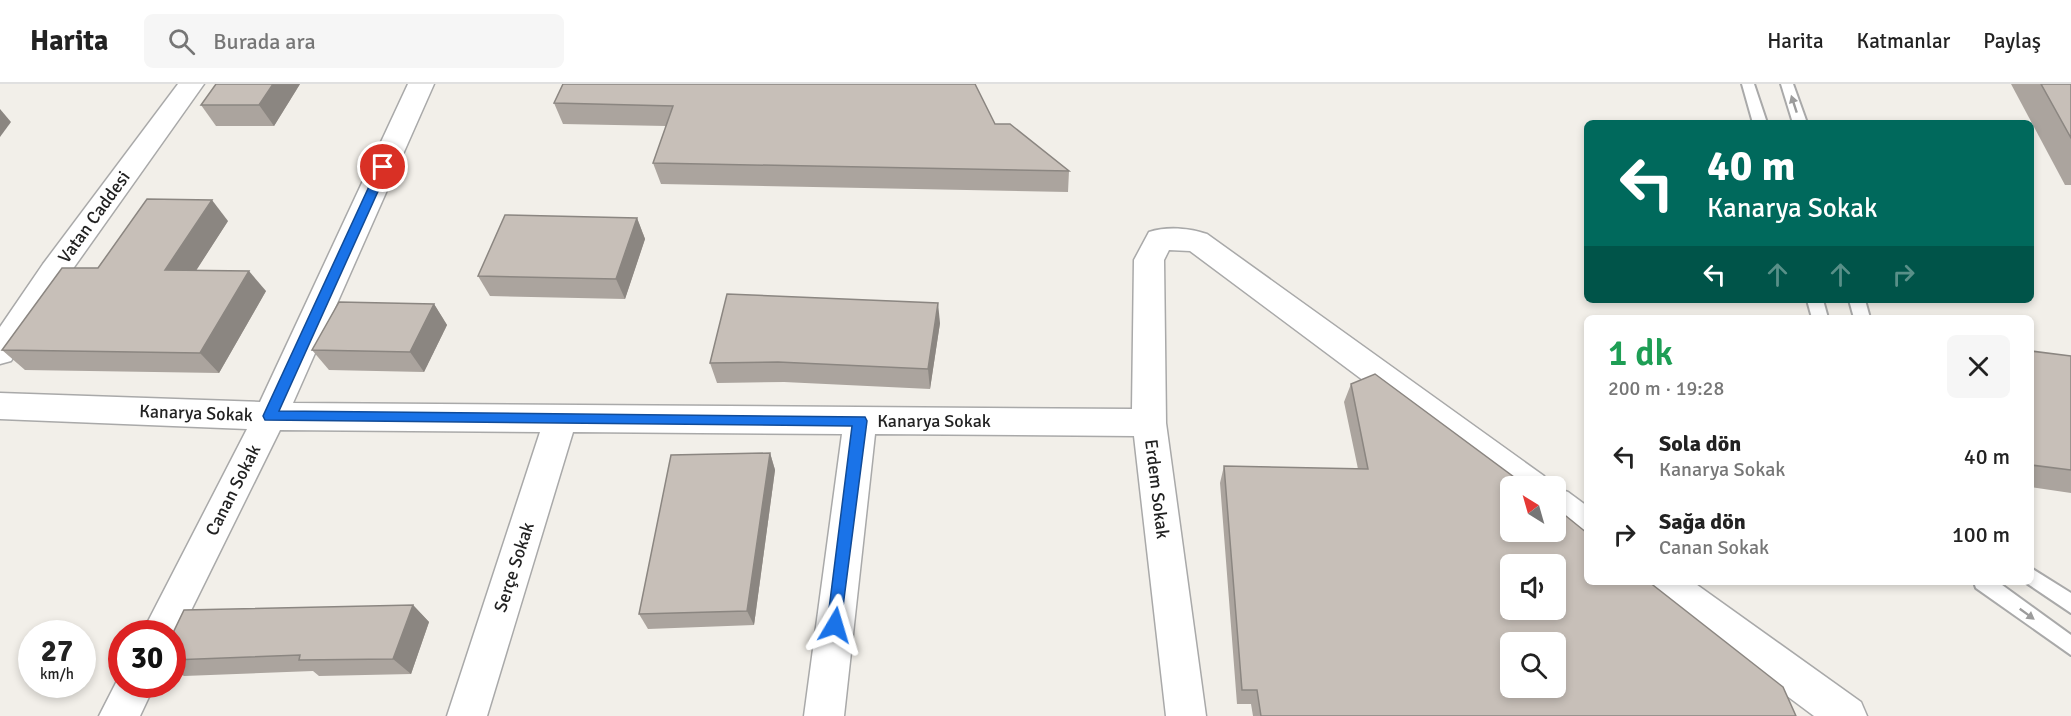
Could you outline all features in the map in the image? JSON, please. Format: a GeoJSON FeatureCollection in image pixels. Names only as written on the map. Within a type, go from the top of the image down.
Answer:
{"type":"FeatureCollection","features":[{"type":"Feature","properties":{"kind":"street","name":"Vatan Caddesi"},"geometry":{"type":"LineString","coordinates":[[0,352],[54,272],[191,84]]}},
{"type":"Feature","properties":{"kind":"street","name":"Canan Sokak"},"geometry":{"type":"LineString","coordinates":[[168,620],[270,416],[421,84]]}},
{"type":"Feature","properties":{"kind":"street","name":"Erdem Sokak"},"geometry":{"type":"LineString","coordinates":[[1186,716],[1149,423],[1149,260],[1159,239],[1197,241],[1518,476]]}},
{"type":"Feature","properties":{"kind":"street","name":"Kanarya Sokak"},"geometry":{"type":"LineString","coordinates":[[0,406],[270,416],[1149,423]]}},
{"type":"Feature","properties":{"kind":"street","name":"Serçe Sokak"},"geometry":{"type":"LineString","coordinates":[[467,716],[561,418]]}},
{"type":"Feature","properties":{"kind":"street"},"geometry":{"type":"LineString","coordinates":[[824,716],[860,421]]}},
{"type":"Feature","properties":{"kind":"street"},"geometry":{"type":"LineString","coordinates":[[1566,510],[1584,524]]}},
{"type":"Feature","properties":{"kind":"street"},"geometry":{"type":"LineString","coordinates":[[1667,585],[1847,716]]}},
{"type":"Feature","properties":{"kind":"street"},"geometry":{"type":"LineString","coordinates":[[119,716],[128,698]]}},
{"type":"Feature","properties":{"kind":"lane"},"geometry":{"type":"LineString","coordinates":[[1748,84],[1759,120]]}},
{"type":"Feature","properties":{"kind":"lane"},"geometry":{"type":"LineString","coordinates":[[1787,84],[1799,120]]}},
{"type":"Feature","properties":{"kind":"lane"},"geometry":{"type":"LineString","coordinates":[[2034,578],[2071,604]]}},
{"type":"Feature","properties":{"kind":"lane"},"geometry":{"type":"LineString","coordinates":[[1987,585],[2071,646]]}},
{"type":"Feature","properties":{"kind":"building"},"geometry":{"type":"Polygon","coordinates":[[[216,84],[273,84],[259,105],[201,105],[216,84]]]}},
{"type":"Feature","properties":{"kind":"building"},"geometry":{"type":"Polygon","coordinates":[[[563,84],[975,84],[995,124],[1010,124],[1069,171],[653,163],[673,106],[554,103],[563,84]]]}},
{"type":"Feature","properties":{"kind":"building"},"geometry":{"type":"Polygon","coordinates":[[[2041,84],[2071,84],[2071,138],[2041,84]]]}},
{"type":"Feature","properties":{"kind":"building"},"geometry":{"type":"Polygon","coordinates":[[[147,199],[212,200],[165,270],[249,271],[200,353],[2,350],[62,268],[98,268],[147,199]]]}},
{"type":"Feature","properties":{"kind":"building"},"geometry":{"type":"Polygon","coordinates":[[[505,215],[637,218],[616,279],[478,276],[505,215]]]}},
{"type":"Feature","properties":{"kind":"building"},"geometry":{"type":"Polygon","coordinates":[[[727,294],[938,303],[928,369],[778,362],[710,363],[727,294]]]}},
{"type":"Feature","properties":{"kind":"building"},"geometry":{"type":"Polygon","coordinates":[[[339,302],[434,304],[410,352],[312,350],[339,302]]]}},
{"type":"Feature","properties":{"kind":"building"},"geometry":{"type":"Polygon","coordinates":[[[2034,351],[2071,356],[2071,470],[2034,465],[2034,351]]]}},
{"type":"Feature","properties":{"kind":"building"},"geometry":{"type":"Polygon","coordinates":[[[1375,374],[1513,476],[1500,476],[1500,542],[1566,542],[1566,516],[1584,531],[1584,585],[1653,585],[1783,687],[1796,716],[1261,716],[1257,690],[1242,690],[1224,466],[1368,469],[1351,384],[1375,374]]]}},
{"type":"Feature","properties":{"kind":"building"},"geometry":{"type":"Polygon","coordinates":[[[770,453],[747,611],[639,614],[671,455],[770,453]]]}},
{"type":"Feature","properties":{"kind":"building"},"geometry":{"type":"Polygon","coordinates":[[[413,605],[393,659],[299,660],[300,655],[186,659],[186,620],[179,620],[184,610],[413,605]]]}},
{"type":"Feature","properties":{"kind":"route"},"geometry":{"type":"LineString","coordinates":[[383,167],[270,416],[860,421],[835,625]]}}]}
